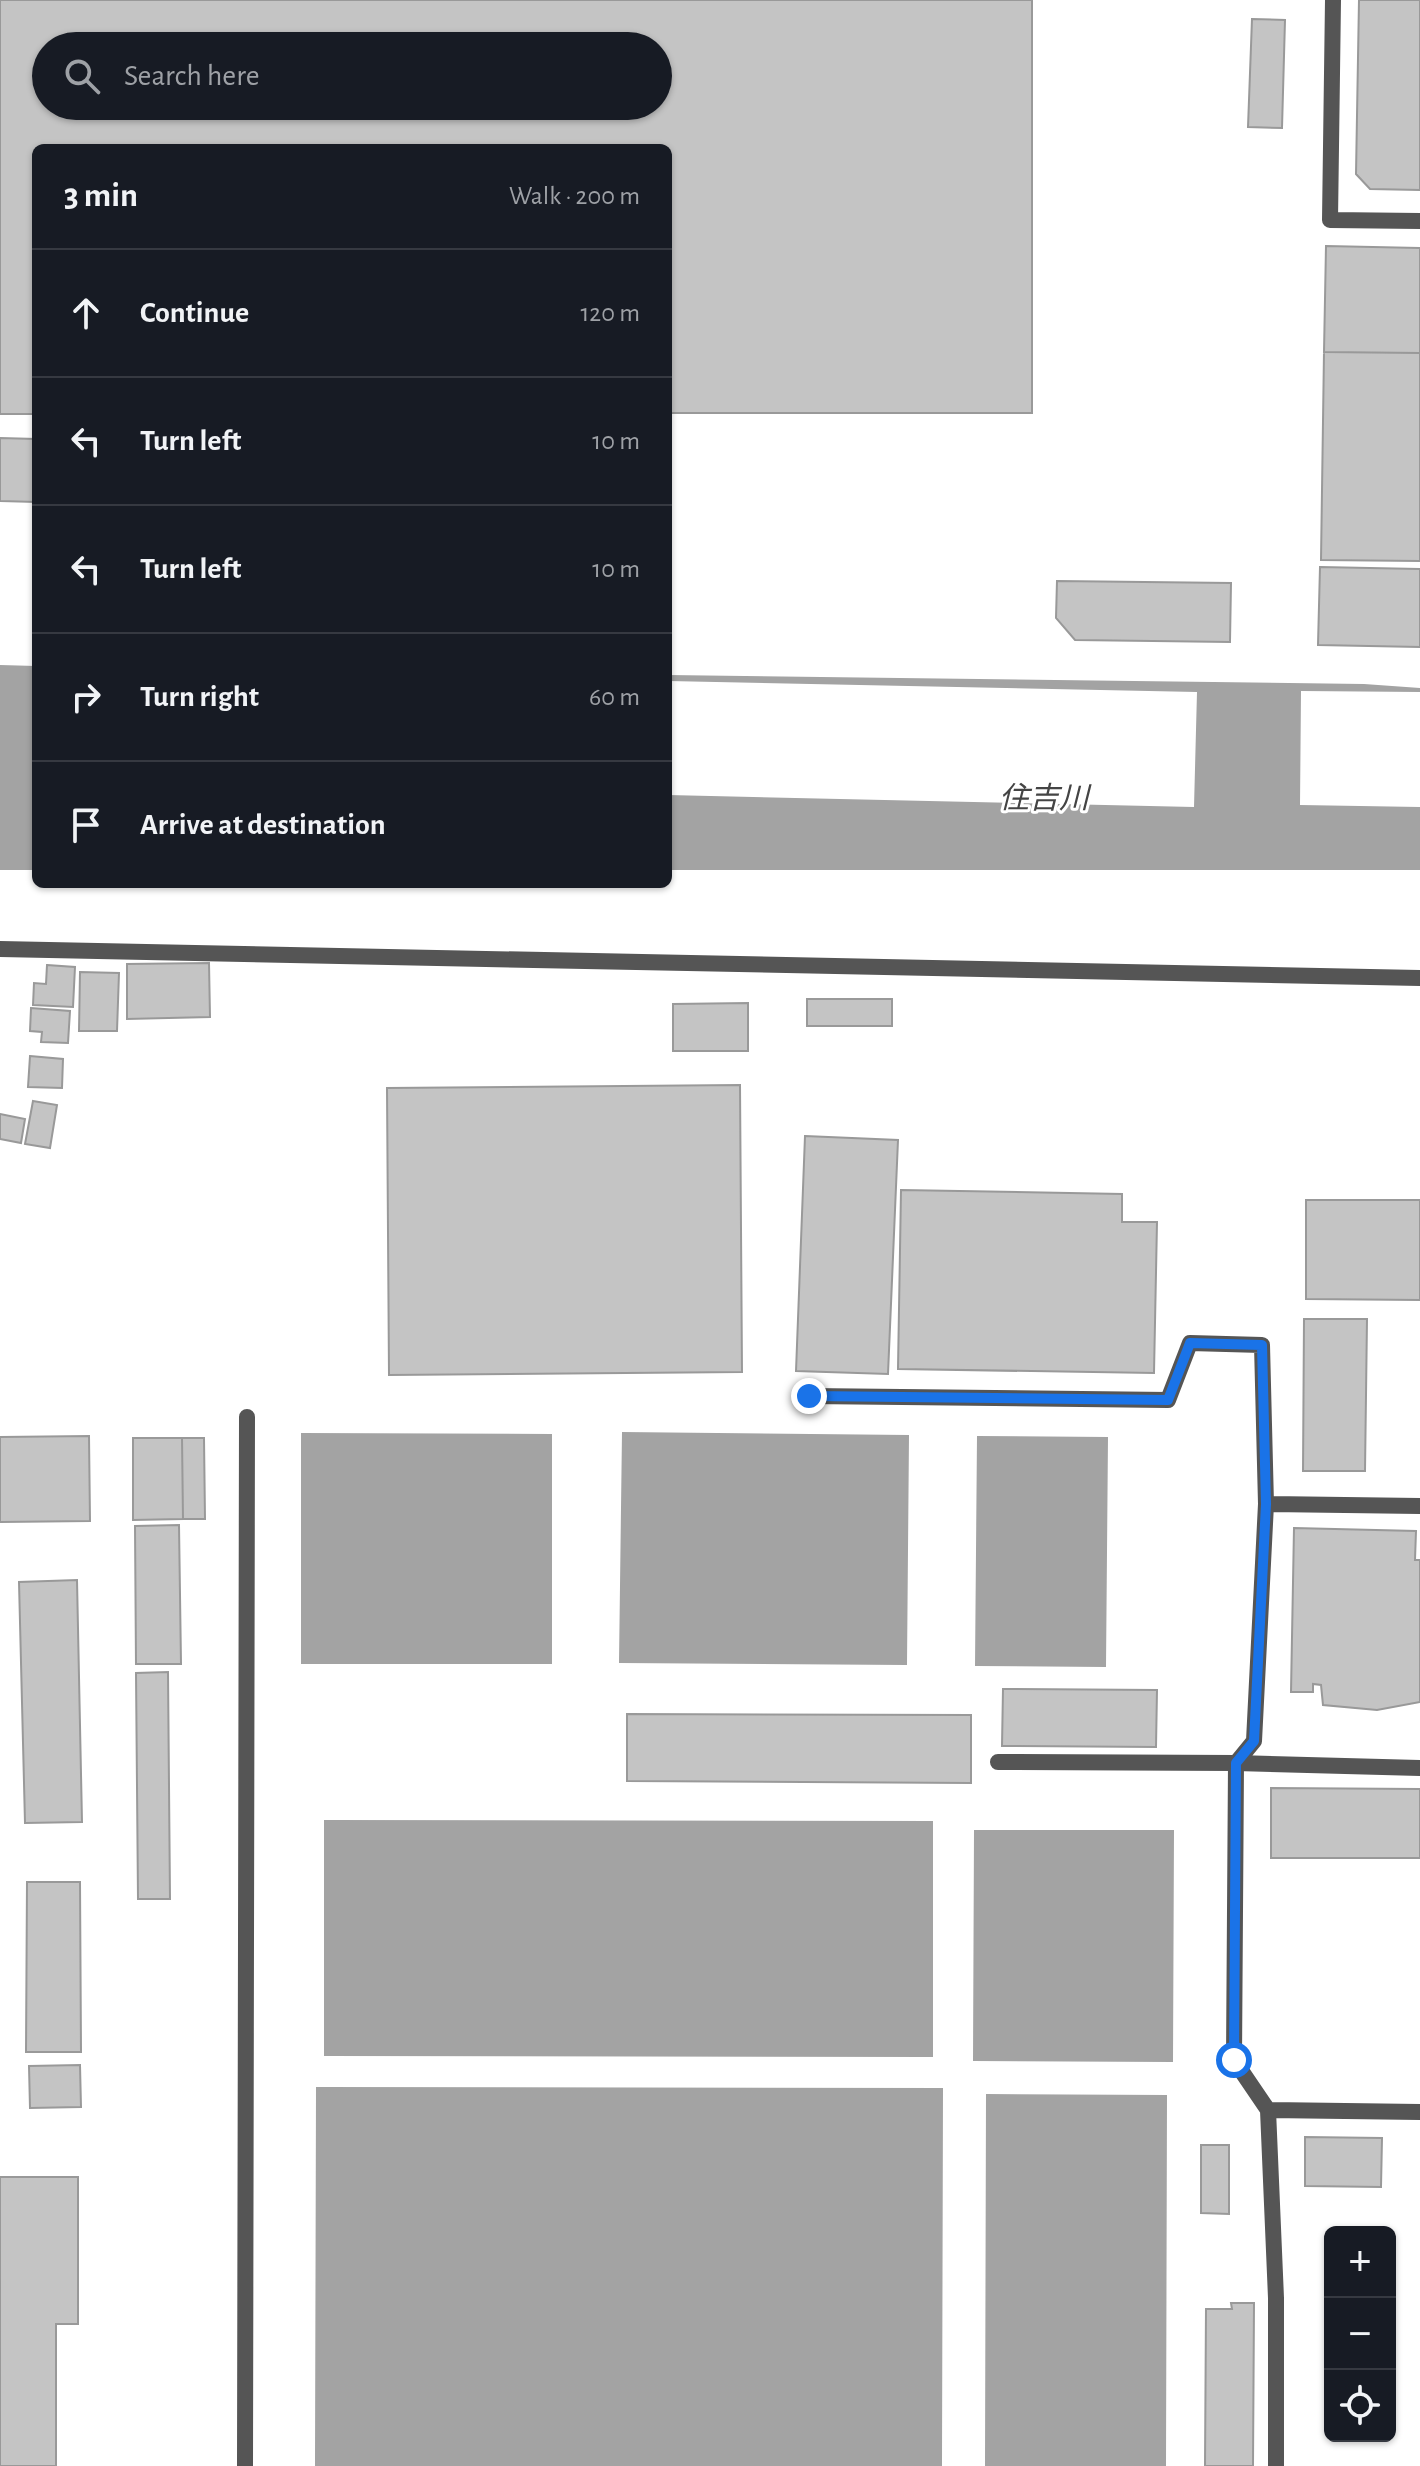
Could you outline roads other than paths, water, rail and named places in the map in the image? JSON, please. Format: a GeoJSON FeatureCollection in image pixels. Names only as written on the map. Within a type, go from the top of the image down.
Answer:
{"type":"FeatureCollection","features":[{"type":"Feature","properties":{"kind":"street"},"geometry":{"type":"LineString","coordinates":[[1333,0],[1330,220],[1420,221]]}},
{"type":"Feature","properties":{"kind":"street"},"geometry":{"type":"LineString","coordinates":[[0,949],[1420,978]]}},
{"type":"Feature","properties":{"kind":"street"},"geometry":{"type":"LineString","coordinates":[[809,1396],[1168,1400],[1190,1343],[1262,1345],[1266,1504],[1254,1741],[1236,1763],[1234,2060],[1268,2110],[1276,2298],[1276,2466]]}},
{"type":"Feature","properties":{"kind":"street"},"geometry":{"type":"LineString","coordinates":[[245,2466],[247,1417]]}},
{"type":"Feature","properties":{"kind":"street"},"geometry":{"type":"LineString","coordinates":[[1266,1504],[1420,1506]]}},
{"type":"Feature","properties":{"kind":"street"},"geometry":{"type":"LineString","coordinates":[[998,1762],[1420,1768]]}},
{"type":"Feature","properties":{"kind":"street"},"geometry":{"type":"LineString","coordinates":[[1268,2110],[1420,2112]]}},
{"type":"Feature","properties":{"kind":"water"},"geometry":{"type":"Polygon","coordinates":[[[0,665],[32,666],[32,870],[0,870],[0,665]]]}},
{"type":"Feature","properties":{"kind":"water","name":"住吉川"},"geometry":{"type":"Polygon","coordinates":[[[672,675],[1364,684],[1420,688],[1420,870],[672,870],[672,675]]]}},
{"type":"Feature","properties":{"kind":"water"},"geometry":{"type":"Polygon","coordinates":[[[622,1432],[909,1435],[907,1665],[619,1663],[622,1432]]]}},
{"type":"Feature","properties":{"kind":"water"},"geometry":{"type":"Polygon","coordinates":[[[301,1433],[552,1434],[552,1664],[301,1664],[301,1433]]]}},
{"type":"Feature","properties":{"kind":"water"},"geometry":{"type":"Polygon","coordinates":[[[977,1436],[1108,1437],[1106,1667],[975,1666],[977,1436]]]}},
{"type":"Feature","properties":{"kind":"water"},"geometry":{"type":"Polygon","coordinates":[[[324,1820],[933,1821],[933,2057],[324,2056],[324,1820]]]}},
{"type":"Feature","properties":{"kind":"water"},"geometry":{"type":"Polygon","coordinates":[[[974,1830],[1174,1830],[1173,2062],[973,2061],[974,1830]]]}},
{"type":"Feature","properties":{"kind":"water"},"geometry":{"type":"Polygon","coordinates":[[[316,2087],[943,2088],[942,2466],[315,2466],[316,2087]]]}},
{"type":"Feature","properties":{"kind":"water"},"geometry":{"type":"Polygon","coordinates":[[[986,2094],[1167,2095],[1166,2466],[985,2466],[986,2094]]]}}]}
